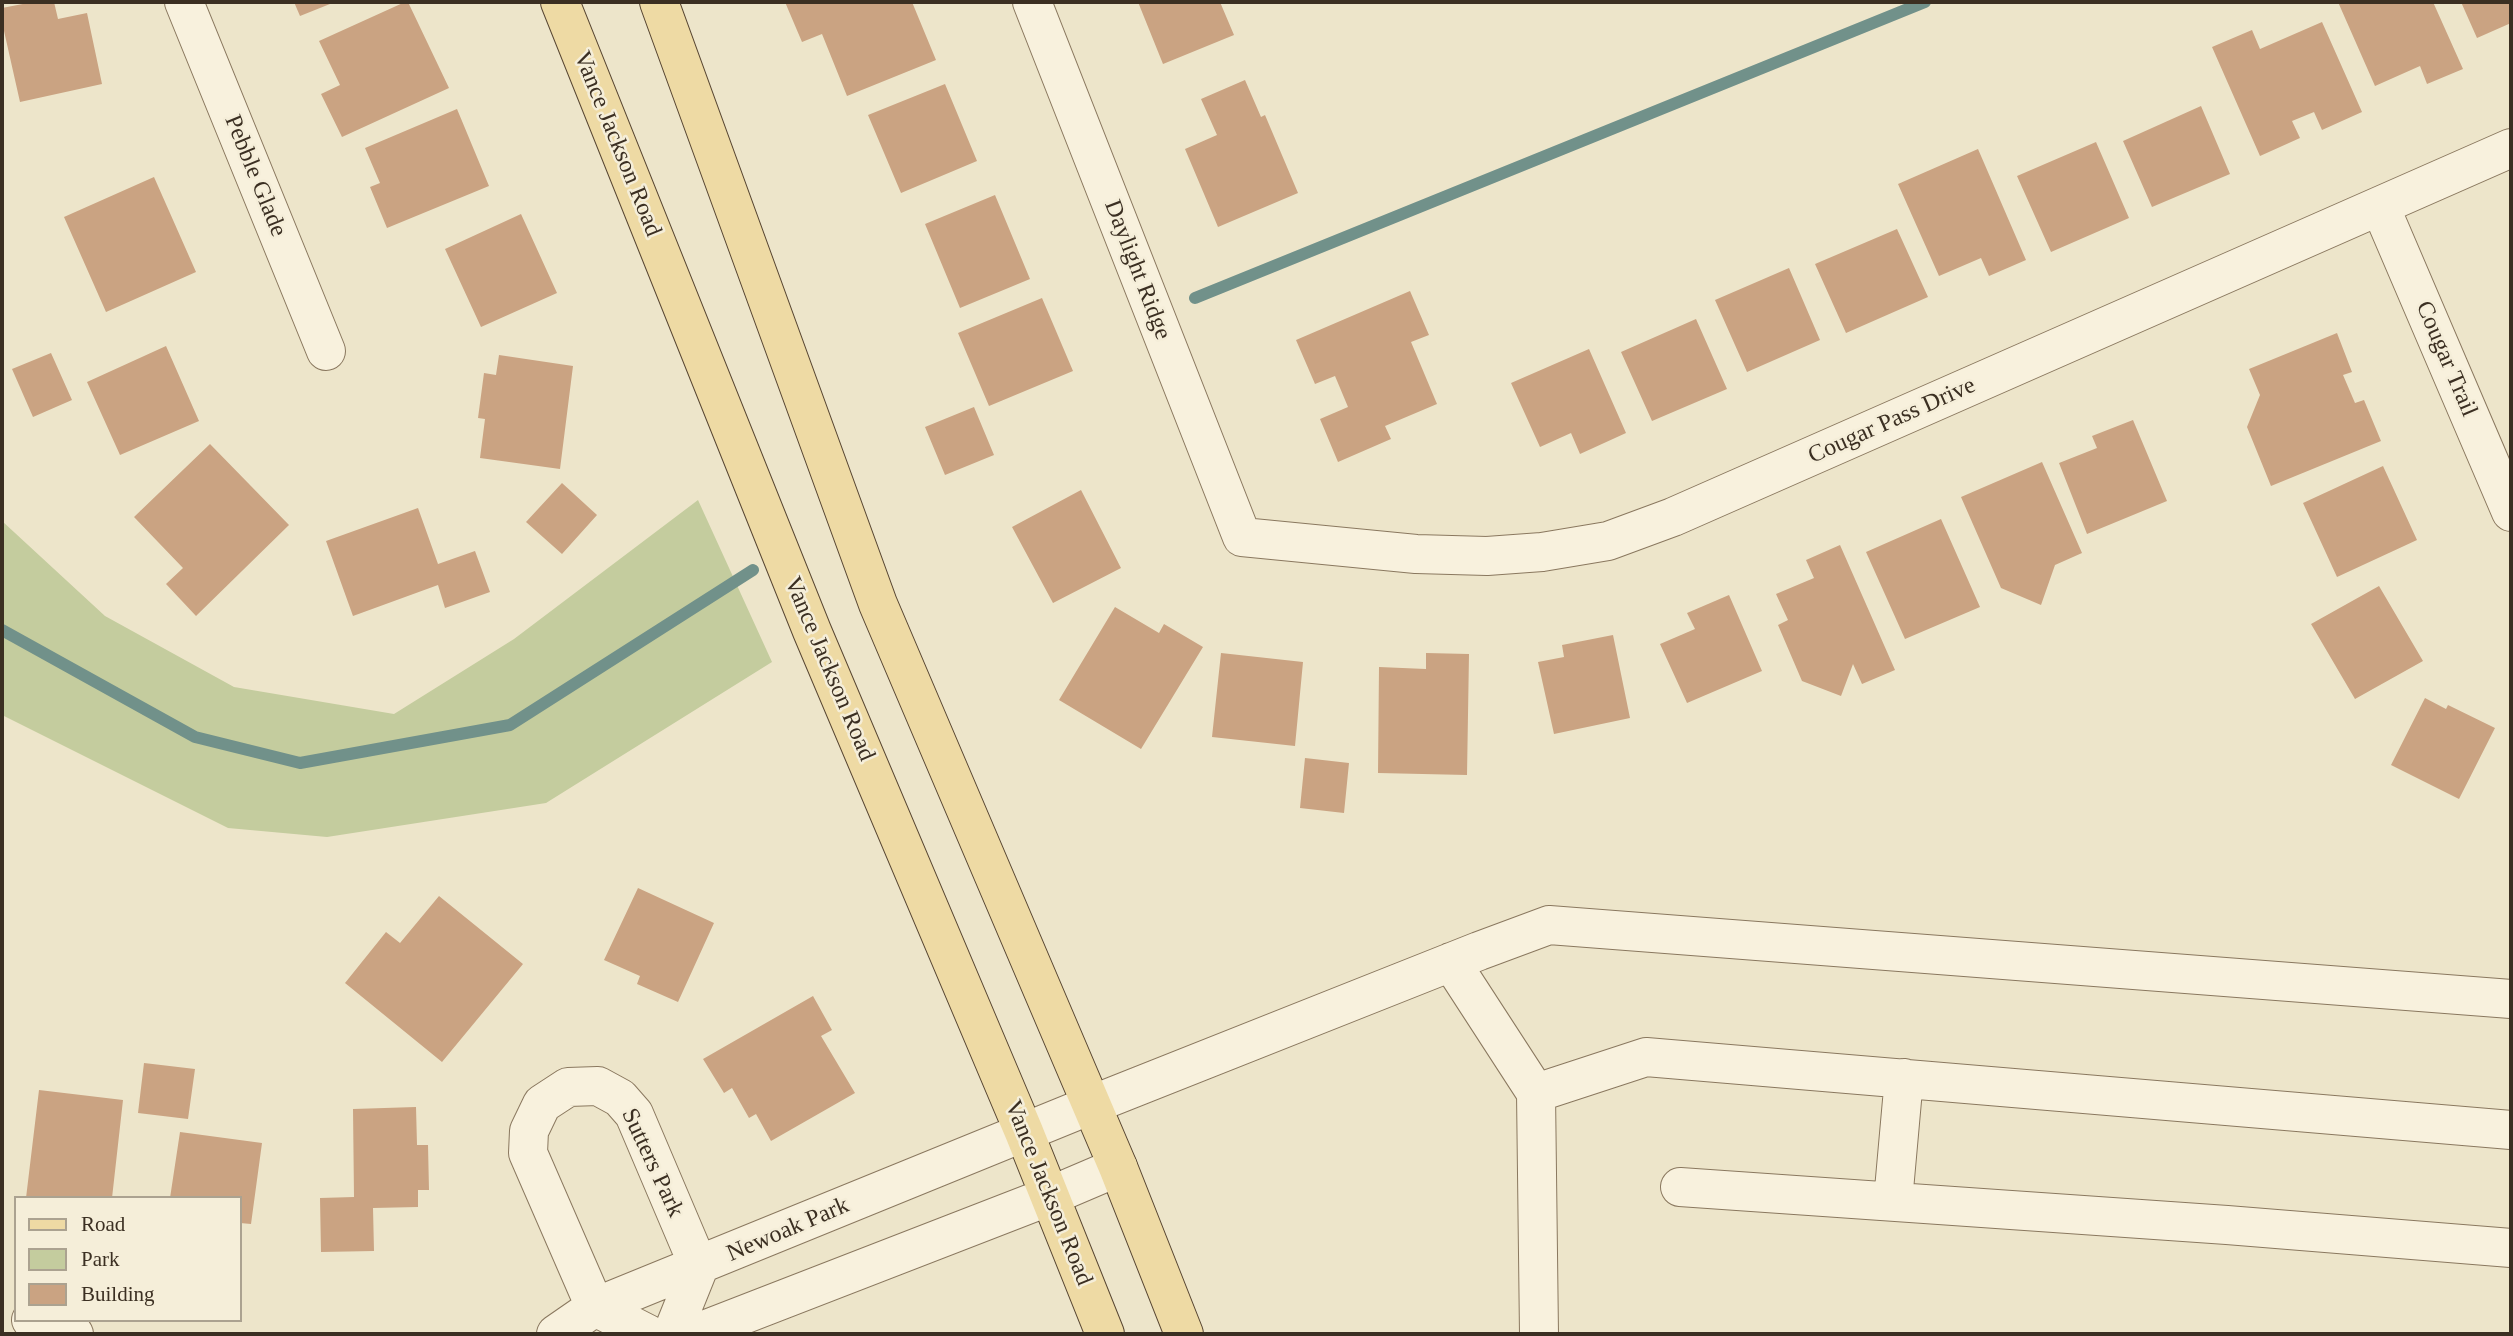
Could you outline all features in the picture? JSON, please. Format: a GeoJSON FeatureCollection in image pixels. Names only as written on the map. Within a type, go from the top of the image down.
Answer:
{"type":"FeatureCollection","features":[{"type":"Feature","properties":{"kind":"main road","name":"Vance Jackson Road"},"geometry":{"type":"LineString","coordinates":[[560,2],[807,618],[1024,1132],[1105,1334]]}},
{"type":"Feature","properties":{"kind":"main road"},"geometry":{"type":"LineString","coordinates":[[659,2],[878,604],[1118,1167],[1184,1334]]}},
{"type":"Feature","properties":{"kind":"street","name":"Pebble Glade"},"geometry":{"type":"LineString","coordinates":[[184,2],[326,351]]}},
{"type":"Feature","properties":{"kind":"street","name":"Daylight Ridge"},"geometry":{"type":"LineString","coordinates":[[1032,2],[1242,537]]}},
{"type":"Feature","properties":{"kind":"street","name":"Cougar Pass Drive"},"geometry":{"type":"LineString","coordinates":[[1242,537],[1416,554],[1487,556],[1542,552],[1608,541],[1673,517],[2511,149]]}},
{"type":"Feature","properties":{"kind":"street","name":"Cougar Trail"},"geometry":{"type":"LineString","coordinates":[[2380,206],[2511,512]]}},
{"type":"Feature","properties":{"kind":"street","name":"Newoak Park"},"geometry":{"type":"LineString","coordinates":[[556,1334],[595,1307],[699,1267],[1091,1105],[1549,925],[2511,999]]}},
{"type":"Feature","properties":{"kind":"street"},"geometry":{"type":"LineString","coordinates":[[1451,962],[1536,1093],[1539,1334]]}},
{"type":"Feature","properties":{"kind":"street"},"geometry":{"type":"LineString","coordinates":[[1536,1093],[1646,1057],[2511,1130]]}},
{"type":"Feature","properties":{"kind":"street"},"geometry":{"type":"LineString","coordinates":[[1893,1201],[1904,1078]]}},
{"type":"Feature","properties":{"kind":"street","name":"Sutters Park"},"geometry":{"type":"LineString","coordinates":[[595,1307],[528,1153],[529,1131],[542,1104],[568,1087],[598,1086],[620,1098],[634,1114],[699,1267]]}},
{"type":"Feature","properties":{"kind":"street"},"geometry":{"type":"LineString","coordinates":[[694,1334],[1118,1167]]}},
{"type":"Feature","properties":{"kind":"street"},"geometry":{"type":"LineString","coordinates":[[1680,1187],[2227,1225],[2511,1248]]}},
{"type":"Feature","properties":{"kind":"street"},"geometry":{"type":"LineString","coordinates":[[672,1334],[699,1267]]}},
{"type":"Feature","properties":{"kind":"street"},"geometry":{"type":"LineString","coordinates":[[595,1307],[648,1334]]}},
{"type":"Feature","properties":{"kind":"street"},"geometry":{"type":"LineString","coordinates":[[37,1322],[74,1334]]}},
{"type":"Feature","properties":{"kind":"green space"},"geometry":{"type":"Polygon","coordinates":[[[698,500],[772,662],[546,803],[327,837],[228,828],[2,715],[2,521],[105,616],[234,687],[394,714],[514,639],[698,500]]]}},
{"type":"Feature","properties":{"kind":"building"},"geometry":{"type":"Polygon","coordinates":[[[33,2],[54,2],[58,19],[87,13],[102,84],[20,102],[2,22],[2,8],[33,2]]]}},
{"type":"Feature","properties":{"kind":"building"},"geometry":{"type":"Polygon","coordinates":[[[294,2],[335,2],[300,16],[294,2]]]}},
{"type":"Feature","properties":{"kind":"building"},"geometry":{"type":"Polygon","coordinates":[[[408,2],[449,88],[342,137],[321,94],[340,85],[319,41],[408,2]]]}},
{"type":"Feature","properties":{"kind":"building"},"geometry":{"type":"Polygon","coordinates":[[[785,2],[912,2],[936,60],[847,96],[822,34],[802,42],[785,2]]]}},
{"type":"Feature","properties":{"kind":"building"},"geometry":{"type":"Polygon","coordinates":[[[1138,2],[1220,2],[1234,35],[1163,64],[1138,2]]]}},
{"type":"Feature","properties":{"kind":"building"},"geometry":{"type":"Polygon","coordinates":[[[2338,2],[2433,2],[2463,69],[2427,84],[2420,66],[2375,86],[2338,2]]]}},
{"type":"Feature","properties":{"kind":"building"},"geometry":{"type":"Polygon","coordinates":[[[2461,2],[2511,2],[2511,23],[2477,38],[2461,2]]]}},
{"type":"Feature","properties":{"kind":"building"},"geometry":{"type":"Polygon","coordinates":[[[2322,22],[2362,112],[2322,130],[2314,112],[2292,121],[2300,138],[2260,156],[2212,47],[2252,30],[2260,49],[2322,22]]]}},
{"type":"Feature","properties":{"kind":"building"},"geometry":{"type":"Polygon","coordinates":[[[1245,80],[1261,117],[1265,115],[1298,193],[1218,227],[1185,149],[1217,135],[1201,99],[1245,80]]]}},
{"type":"Feature","properties":{"kind":"building"},"geometry":{"type":"Polygon","coordinates":[[[945,84],[977,161],[901,193],[868,115],[945,84]]]}},
{"type":"Feature","properties":{"kind":"building"},"geometry":{"type":"Polygon","coordinates":[[[2201,106],[2230,174],[2152,207],[2123,141],[2201,106]]]}},
{"type":"Feature","properties":{"kind":"building"},"geometry":{"type":"Polygon","coordinates":[[[457,109],[489,186],[387,228],[370,187],[380,183],[365,148],[457,109]]]}},
{"type":"Feature","properties":{"kind":"building"},"geometry":{"type":"Polygon","coordinates":[[[2096,142],[2129,218],[2051,252],[2017,176],[2096,142]]]}},
{"type":"Feature","properties":{"kind":"building"},"geometry":{"type":"Polygon","coordinates":[[[1978,149],[2026,260],[1989,276],[1981,258],[1939,276],[1898,184],[1978,149]]]}},
{"type":"Feature","properties":{"kind":"building"},"geometry":{"type":"Polygon","coordinates":[[[154,177],[196,272],[106,312],[64,217],[154,177]]]}},
{"type":"Feature","properties":{"kind":"building"},"geometry":{"type":"Polygon","coordinates":[[[995,195],[1030,279],[960,308],[925,224],[995,195]]]}},
{"type":"Feature","properties":{"kind":"building"},"geometry":{"type":"Polygon","coordinates":[[[521,214],[557,293],[481,327],[445,249],[521,214]]]}},
{"type":"Feature","properties":{"kind":"building"},"geometry":{"type":"Polygon","coordinates":[[[1897,229],[1928,297],[1846,333],[1815,264],[1897,229]]]}},
{"type":"Feature","properties":{"kind":"building"},"geometry":{"type":"Polygon","coordinates":[[[1789,268],[1820,340],[1747,372],[1715,300],[1789,268]]]}},
{"type":"Feature","properties":{"kind":"building"},"geometry":{"type":"Polygon","coordinates":[[[1410,291],[1429,335],[1411,342],[1437,404],[1385,426],[1391,439],[1338,462],[1320,419],[1348,407],[1335,376],[1315,384],[1296,340],[1410,291]]]}},
{"type":"Feature","properties":{"kind":"building"},"geometry":{"type":"Polygon","coordinates":[[[1042,298],[1073,371],[989,406],[958,333],[1042,298]]]}},
{"type":"Feature","properties":{"kind":"building"},"geometry":{"type":"Polygon","coordinates":[[[1696,319],[1727,389],[1652,421],[1621,352],[1696,319]]]}},
{"type":"Feature","properties":{"kind":"building"},"geometry":{"type":"Polygon","coordinates":[[[2337,333],[2352,372],[2343,375],[2355,403],[2364,400],[2381,441],[2271,486],[2247,427],[2260,395],[2249,369],[2337,333]]]}},
{"type":"Feature","properties":{"kind":"building"},"geometry":{"type":"Polygon","coordinates":[[[166,346],[199,421],[120,455],[87,382],[166,346]]]}},
{"type":"Feature","properties":{"kind":"building"},"geometry":{"type":"Polygon","coordinates":[[[1589,349],[1626,433],[1580,454],[1571,433],[1540,447],[1511,383],[1589,349]]]}},
{"type":"Feature","properties":{"kind":"building"},"geometry":{"type":"Polygon","coordinates":[[[51,353],[72,400],[33,417],[12,369],[51,353]]]}},
{"type":"Feature","properties":{"kind":"building"},"geometry":{"type":"Polygon","coordinates":[[[499,355],[573,366],[560,469],[480,458],[485,419],[478,418],[484,373],[496,375],[499,355]]]}},
{"type":"Feature","properties":{"kind":"building"},"geometry":{"type":"Polygon","coordinates":[[[974,407],[994,455],[945,475],[925,427],[974,407]]]}},
{"type":"Feature","properties":{"kind":"building"},"geometry":{"type":"Polygon","coordinates":[[[2133,420],[2167,501],[2087,534],[2059,463],[2097,448],[2092,436],[2133,420]]]}},
{"type":"Feature","properties":{"kind":"building"},"geometry":{"type":"Polygon","coordinates":[[[210,444],[289,525],[196,616],[166,584],[183,568],[134,517],[210,444]]]}},
{"type":"Feature","properties":{"kind":"building"},"geometry":{"type":"Polygon","coordinates":[[[2042,462],[2082,553],[2055,565],[2041,605],[2001,588],[1961,497],[2042,462]]]}},
{"type":"Feature","properties":{"kind":"building"},"geometry":{"type":"Polygon","coordinates":[[[2383,466],[2417,540],[2337,577],[2303,503],[2383,466]]]}},
{"type":"Feature","properties":{"kind":"building"},"geometry":{"type":"Polygon","coordinates":[[[562,483],[597,515],[562,554],[526,522],[562,483]]]}},
{"type":"Feature","properties":{"kind":"building"},"geometry":{"type":"Polygon","coordinates":[[[1081,490],[1121,568],[1053,603],[1012,527],[1081,490]]]}},
{"type":"Feature","properties":{"kind":"building"},"geometry":{"type":"Polygon","coordinates":[[[418,508],[438,564],[475,551],[490,592],[445,608],[438,585],[353,616],[326,541],[418,508]]]}},
{"type":"Feature","properties":{"kind":"building"},"geometry":{"type":"Polygon","coordinates":[[[1941,519],[1980,607],[1905,639],[1866,552],[1941,519]]]}},
{"type":"Feature","properties":{"kind":"building"},"geometry":{"type":"Polygon","coordinates":[[[1840,545],[1895,670],[1862,684],[1853,664],[1841,696],[1802,681],[1778,625],[1788,620],[1776,594],[1814,578],[1806,560],[1840,545]]]}},
{"type":"Feature","properties":{"kind":"building"},"geometry":{"type":"Polygon","coordinates":[[[2379,586],[2423,661],[2355,699],[2311,624],[2379,586]]]}},
{"type":"Feature","properties":{"kind":"building"},"geometry":{"type":"Polygon","coordinates":[[[1729,595],[1762,671],[1687,703],[1660,644],[1695,629],[1687,613],[1729,595]]]}},
{"type":"Feature","properties":{"kind":"building"},"geometry":{"type":"Polygon","coordinates":[[[1115,607],[1159,633],[1164,624],[1203,647],[1141,749],[1059,700],[1115,607]]]}},
{"type":"Feature","properties":{"kind":"building"},"geometry":{"type":"Polygon","coordinates":[[[1613,635],[1630,718],[1554,734],[1538,662],[1564,657],[1562,645],[1613,635]]]}},
{"type":"Feature","properties":{"kind":"building"},"geometry":{"type":"Polygon","coordinates":[[[1221,653],[1303,662],[1295,746],[1212,737],[1221,653]]]}},
{"type":"Feature","properties":{"kind":"building"},"geometry":{"type":"Polygon","coordinates":[[[1426,653],[1469,654],[1467,775],[1378,773],[1379,667],[1426,669],[1426,653]]]}},
{"type":"Feature","properties":{"kind":"building"},"geometry":{"type":"Polygon","coordinates":[[[2425,698],[2446,709],[2448,705],[2495,728],[2459,799],[2391,765],[2425,698]]]}},
{"type":"Feature","properties":{"kind":"building"},"geometry":{"type":"Polygon","coordinates":[[[1305,758],[1349,763],[1344,813],[1300,808],[1305,758]]]}},
{"type":"Feature","properties":{"kind":"building"},"geometry":{"type":"Polygon","coordinates":[[[638,888],[714,923],[678,1002],[637,984],[640,976],[604,960],[638,888]]]}},
{"type":"Feature","properties":{"kind":"building"},"geometry":{"type":"Polygon","coordinates":[[[439,896],[523,964],[442,1062],[345,983],[386,932],[400,943],[439,896]]]}},
{"type":"Feature","properties":{"kind":"building"},"geometry":{"type":"Polygon","coordinates":[[[813,996],[832,1030],[821,1036],[855,1093],[771,1141],[756,1114],[749,1118],[732,1088],[724,1093],[703,1059],[813,996]]]}},
{"type":"Feature","properties":{"kind":"building"},"geometry":{"type":"Polygon","coordinates":[[[144,1063],[195,1069],[188,1119],[138,1113],[144,1063]]]}},
{"type":"Feature","properties":{"kind":"building"},"geometry":{"type":"Polygon","coordinates":[[[39,1090],[123,1100],[112,1196],[26,1196],[39,1090]]]}},
{"type":"Feature","properties":{"kind":"building"},"geometry":{"type":"Polygon","coordinates":[[[416,1107],[417,1145],[428,1145],[429,1190],[418,1190],[418,1207],[373,1208],[374,1251],[321,1252],[320,1198],[354,1197],[353,1109],[416,1107]]]}},
{"type":"Feature","properties":{"kind":"building"},"geometry":{"type":"Polygon","coordinates":[[[180,1132],[262,1143],[251,1224],[242,1223],[242,1196],[170,1196],[180,1132]]]}},
{"type":"Feature","properties":{"kind":"waterway"},"geometry":{"type":"LineString","coordinates":[[1195,298],[1925,2]]}},
{"type":"Feature","properties":{"kind":"waterway"},"geometry":{"type":"LineString","coordinates":[[2,630],[195,737],[300,763],[510,725],[753,570]]}}]}
